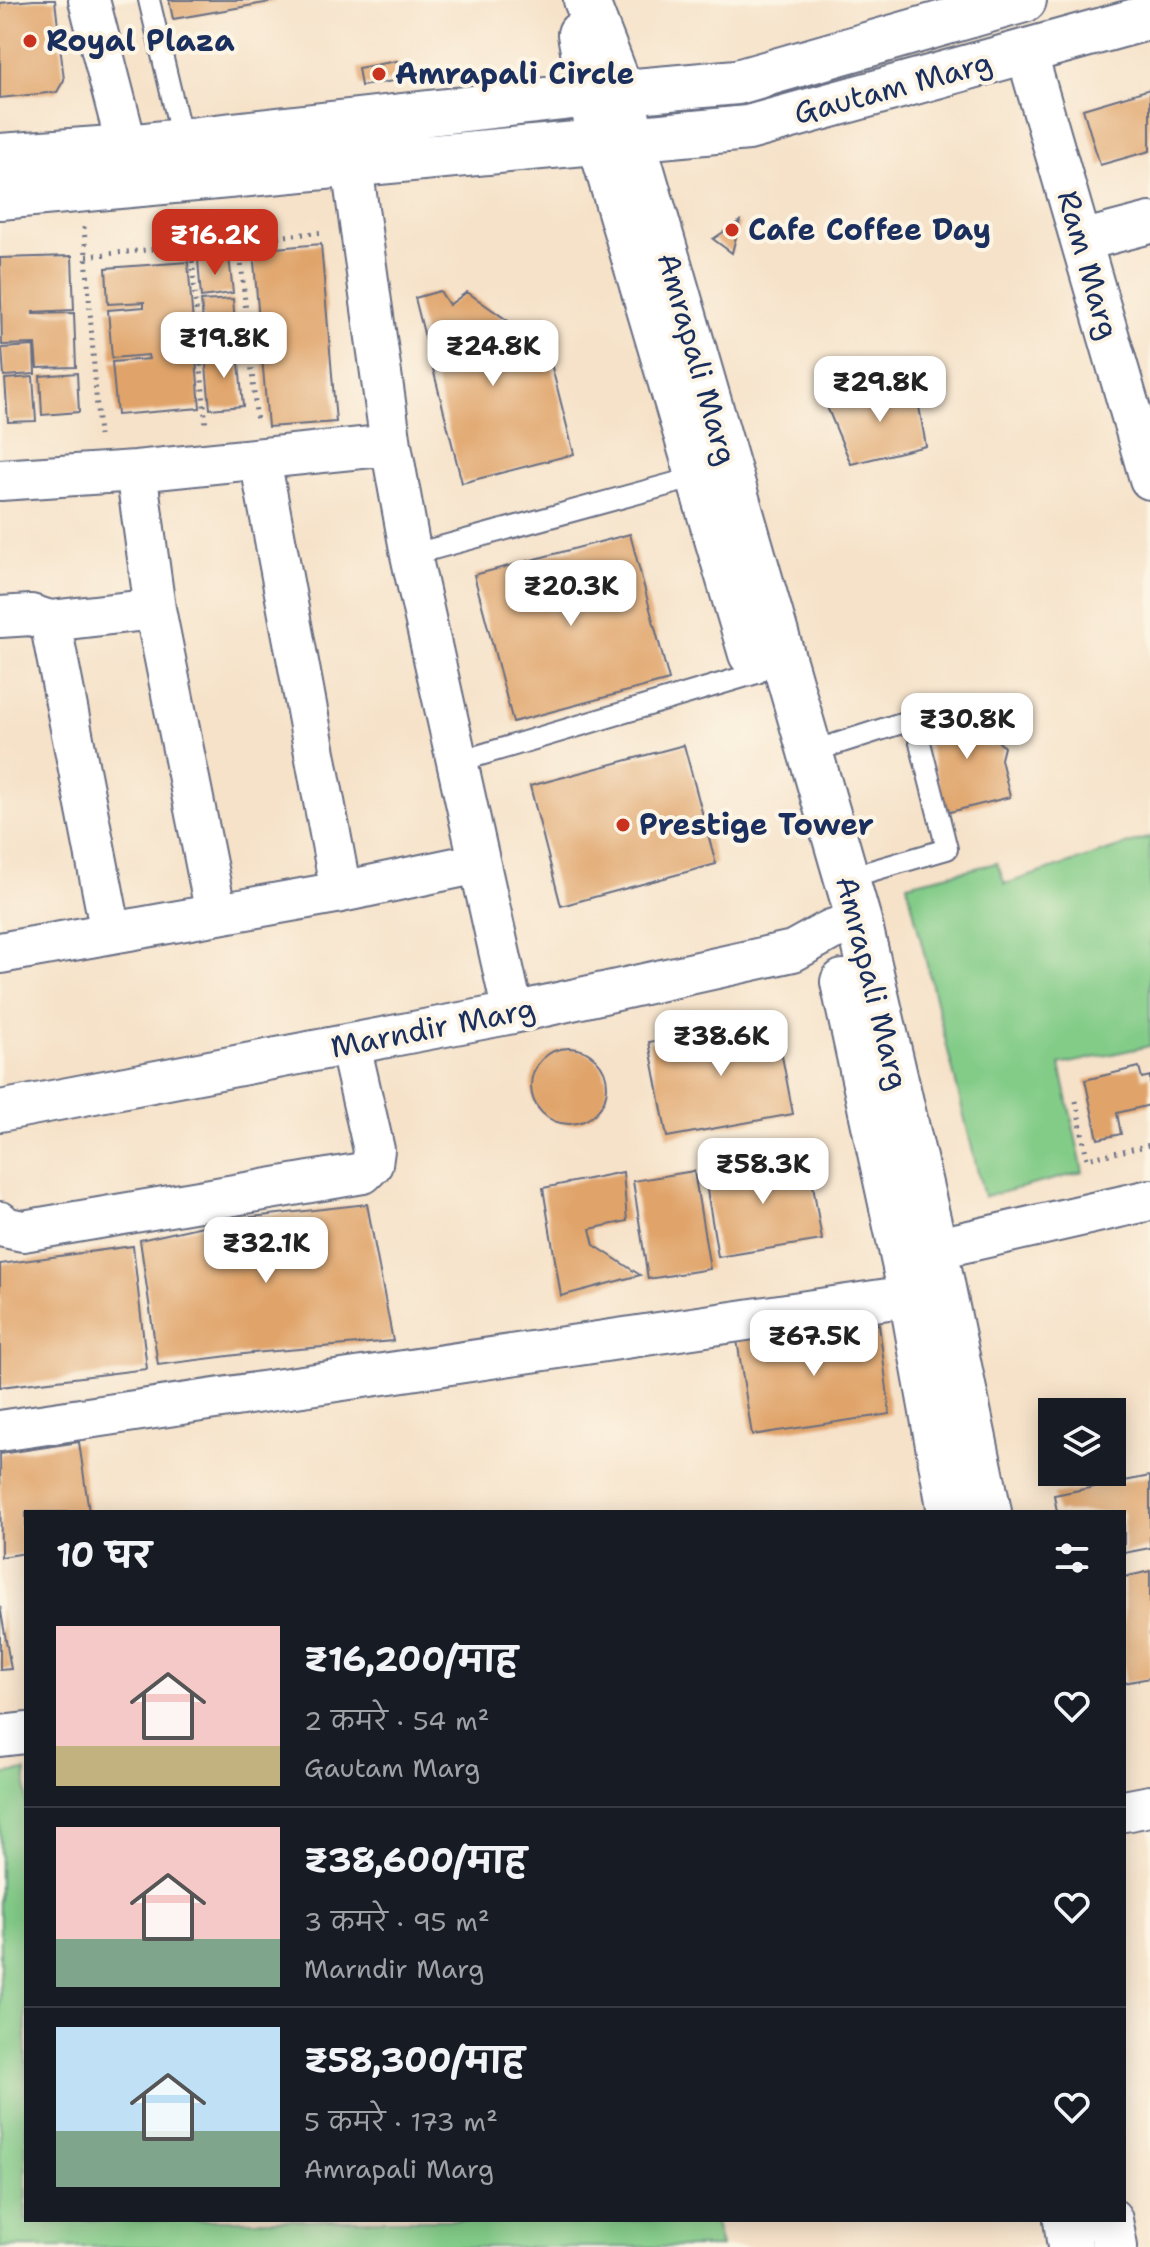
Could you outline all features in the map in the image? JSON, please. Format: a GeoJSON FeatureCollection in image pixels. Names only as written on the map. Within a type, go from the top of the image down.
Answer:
{"type":"FeatureCollection","features":[{"type":"Feature","properties":{"kind":"street"},"geometry":{"type":"LineString","coordinates":[[89,0],[127,147]]}},
{"type":"Feature","properties":{"kind":"street"},"geometry":{"type":"LineString","coordinates":[[575,0],[606,94]]}},
{"type":"Feature","properties":{"kind":"street"},"geometry":{"type":"LineString","coordinates":[[586,0],[617,141]]}},
{"type":"Feature","properties":{"kind":"street","name":"Gautam Marg"},"geometry":{"type":"LineString","coordinates":[[182,139],[737,82],[980,6],[1024,0]]}},
{"type":"Feature","properties":{"kind":"street","name":"Gautam Marg"},"geometry":{"type":"LineString","coordinates":[[352,166],[748,128],[1150,17]]}},
{"type":"Feature","properties":{"kind":"street","name":"Ram Marg"},"geometry":{"type":"LineString","coordinates":[[1026,51],[1081,241],[1143,426],[1150,479]]}},
{"type":"Feature","properties":{"kind":"street"},"geometry":{"type":"LineString","coordinates":[[0,156],[127,147],[182,139]]}},
{"type":"Feature","properties":{"kind":"street","name":"Amrapali Marg"},"geometry":{"type":"LineString","coordinates":[[617,141],[661,346],[697,477],[757,673],[845,925],[923,1272],[988,1510]]}},
{"type":"Feature","properties":{"kind":"street","name":"Amrapali Marg"},"geometry":{"type":"LineString","coordinates":[[617,141],[811,752],[847,878],[845,925]]}},
{"type":"Feature","properties":{"kind":"street"},"geometry":{"type":"LineString","coordinates":[[0,197],[352,166],[391,445],[411,555],[513,1013]]}},
{"type":"Feature","properties":{"kind":"street"},"geometry":{"type":"LineString","coordinates":[[1081,241],[1150,223]]}},
{"type":"Feature","properties":{"kind":"street"},"geometry":{"type":"LineString","coordinates":[[0,480],[119,472],[391,445]]}},
{"type":"Feature","properties":{"kind":"street"},"geometry":{"type":"LineString","coordinates":[[260,459],[341,892]]}},
{"type":"Feature","properties":{"kind":"street"},"geometry":{"type":"LineString","coordinates":[[119,472],[155,609],[216,914]]}},
{"type":"Feature","properties":{"kind":"street"},"geometry":{"type":"LineString","coordinates":[[0,617],[31,615],[50,621],[155,609]]}},
{"type":"Feature","properties":{"kind":"street"},"geometry":{"type":"LineString","coordinates":[[50,621],[111,933]]}},
{"type":"Feature","properties":{"kind":"street"},"geometry":{"type":"LineString","coordinates":[[0,953],[341,892],[479,863]]}},
{"type":"Feature","properties":{"kind":"street","name":"Marndir Marg"},"geometry":{"type":"LineString","coordinates":[[0,1111],[513,1013],[793,951],[845,925]]}},
{"type":"Feature","properties":{"kind":"street"},"geometry":{"type":"LineString","coordinates":[[0,1222],[4,1227],[23,1231],[363,1173],[372,1164],[374,1150],[350,1045]]}},
{"type":"Feature","properties":{"kind":"street"},"geometry":{"type":"LineString","coordinates":[[0,1431],[923,1272],[1150,1200]]}},
{"type":"Feature","properties":{"kind":"street","name":"Amrapali Marg"},"geometry":{"type":"LineString","coordinates":[[923,1272],[950,1510]]}},
{"type":"Feature","properties":{"kind":"street"},"geometry":{"type":"LineString","coordinates":[[0,1736],[24,1733]]}},
{"type":"Feature","properties":{"kind":"street"},"geometry":{"type":"LineString","coordinates":[[1126,1811],[1150,1806]]}},
{"type":"Feature","properties":{"kind":"street"},"geometry":{"type":"LineString","coordinates":[[1066,2222],[1070,2247]]}},
{"type":"Feature","properties":{"kind":"street"},"geometry":{"type":"LineString","coordinates":[[1110,2222],[1115,2247]]}},
{"type":"Feature","properties":{"kind":"lane"},"geometry":{"type":"LineString","coordinates":[[149,0],[182,139]]}},
{"type":"Feature","properties":{"kind":"lane"},"geometry":{"type":"LineString","coordinates":[[411,555],[697,477]]}},
{"type":"Feature","properties":{"kind":"lane"},"geometry":{"type":"LineString","coordinates":[[457,762],[757,673]]}},
{"type":"Feature","properties":{"kind":"lane"},"geometry":{"type":"LineString","coordinates":[[811,752],[914,719],[947,849],[847,878]]}},
{"type":"Feature","properties":{"kind":"path"},"geometry":{"type":"LineString","coordinates":[[81,191],[87,256],[119,472]]}},
{"type":"Feature","properties":{"kind":"path"},"geometry":{"type":"LineString","coordinates":[[87,256],[360,228]]}},
{"type":"Feature","properties":{"kind":"path"},"geometry":{"type":"LineString","coordinates":[[239,241],[260,459]]}},
{"type":"Feature","properties":{"kind":"path"},"geometry":{"type":"LineString","coordinates":[[191,245],[208,464]]}},
{"type":"Feature","properties":{"kind":"path"},"geometry":{"type":"LineString","coordinates":[[1076,1101],[1087,1159],[1150,1145]]}},
{"type":"Feature","properties":{"kind":"green space"},"geometry":{"type":"Polygon","coordinates":[[[1150,837],[1150,1046],[1060,1065],[1083,1172],[984,1197],[907,884],[997,863],[1005,884],[1150,837]]]}},
{"type":"Feature","properties":{"kind":"green space"},"geometry":{"type":"Polygon","coordinates":[[[24,1771],[24,2222],[715,2222],[721,2247],[0,2247],[0,1775],[24,1771]]]}},
{"type":"Feature","properties":{"kind":"building","name":"Royal Plaza"},"geometry":{"type":"Polygon","coordinates":[[[55,0],[64,80],[57,92],[0,98],[0,3],[55,0]]]}},
{"type":"Feature","properties":{"kind":"building"},"geometry":{"type":"Polygon","coordinates":[[[169,0],[276,0],[276,1],[173,19],[169,0]]]}},
{"type":"Feature","properties":{"kind":"building","name":"Amrapali Circle"},"geometry":{"type":"Polygon","coordinates":[[[397,61],[400,80],[361,86],[358,68],[397,61]]]}},
{"type":"Feature","properties":{"kind":"building"},"geometry":{"type":"Polygon","coordinates":[[[1150,89],[1150,151],[1100,165],[1083,109],[1150,89]]]}},
{"type":"Feature","properties":{"kind":"building","name":"Cafe Coffee Day"},"geometry":{"type":"Polygon","coordinates":[[[740,221],[732,253],[713,239],[740,221]]]}},
{"type":"Feature","properties":{"kind":"building"},"geometry":{"type":"Polygon","coordinates":[[[321,244],[336,422],[268,427],[253,250],[321,244]]]}},
{"type":"Feature","properties":{"kind":"building"},"geometry":{"type":"Polygon","coordinates":[[[72,256],[74,310],[33,314],[74,313],[76,367],[37,368],[35,344],[2,345],[0,258],[72,256]]]}},
{"type":"Feature","properties":{"kind":"building"},"geometry":{"type":"Polygon","coordinates":[[[229,257],[233,293],[201,297],[198,260],[229,257]]]}},
{"type":"Feature","properties":{"kind":"building"},"geometry":{"type":"Polygon","coordinates":[[[188,262],[200,408],[117,415],[112,362],[149,359],[148,355],[112,358],[108,310],[144,307],[144,302],[108,304],[106,268],[188,262]]]}},
{"type":"Feature","properties":{"kind":"building"},"geometry":{"type":"Polygon","coordinates":[[[440,291],[449,305],[467,292],[514,325],[544,336],[574,454],[462,483],[415,298],[440,291]]]}},
{"type":"Feature","properties":{"kind":"building"},"geometry":{"type":"Polygon","coordinates":[[[233,299],[237,349],[206,352],[201,301],[233,299]]]}},
{"type":"Feature","properties":{"kind":"building"},"geometry":{"type":"Polygon","coordinates":[[[34,346],[35,374],[4,376],[2,348],[34,346]]]}},
{"type":"Feature","properties":{"kind":"building"},"geometry":{"type":"Polygon","coordinates":[[[238,352],[243,406],[210,409],[205,355],[238,352]]]}},
{"type":"Feature","properties":{"kind":"building"},"geometry":{"type":"Polygon","coordinates":[[[77,373],[79,412],[42,415],[40,376],[77,373]]]}},
{"type":"Feature","properties":{"kind":"building"},"geometry":{"type":"Polygon","coordinates":[[[33,377],[36,421],[8,422],[5,379],[33,377]]]}},
{"type":"Feature","properties":{"kind":"building"},"geometry":{"type":"Polygon","coordinates":[[[915,384],[926,446],[851,464],[827,407],[915,384]]]}},
{"type":"Feature","properties":{"kind":"building"},"geometry":{"type":"Polygon","coordinates":[[[630,534],[669,680],[513,722],[474,575],[630,534]]]}},
{"type":"Feature","properties":{"kind":"building"},"geometry":{"type":"Polygon","coordinates":[[[988,709],[995,738],[1004,747],[1001,759],[1010,797],[946,813],[924,725],[988,709]]]}},
{"type":"Feature","properties":{"kind":"building","name":"Prestige Tower"},"geometry":{"type":"Polygon","coordinates":[[[684,745],[716,864],[561,906],[530,786],[684,745]]]}},
{"type":"Feature","properties":{"kind":"building"},"geometry":{"type":"Polygon","coordinates":[[[775,1019],[793,1114],[667,1137],[649,1042],[775,1019]]]}},
{"type":"Feature","properties":{"kind":"building"},"geometry":{"type":"Polygon","coordinates":[[[562,1048],[576,1048],[590,1054],[601,1065],[607,1086],[604,1101],[596,1113],[576,1124],[562,1124],[548,1118],[537,1107],[531,1093],[531,1079],[537,1065],[548,1054],[562,1048]]]}},
{"type":"Feature","properties":{"kind":"building"},"geometry":{"type":"Polygon","coordinates":[[[1139,1067],[1142,1078],[1150,1076],[1150,1105],[1117,1113],[1121,1134],[1098,1139],[1085,1080],[1139,1067]]]}},
{"type":"Feature","properties":{"kind":"building"},"geometry":{"type":"Polygon","coordinates":[[[808,1154],[822,1240],[718,1257],[704,1172],[808,1154]]]}},
{"type":"Feature","properties":{"kind":"building"},"geometry":{"type":"Polygon","coordinates":[[[694,1171],[710,1269],[648,1279],[633,1181],[694,1171]]]}},
{"type":"Feature","properties":{"kind":"building"},"geometry":{"type":"Polygon","coordinates":[[[623,1172],[627,1221],[590,1229],[594,1245],[640,1275],[561,1296],[543,1188],[623,1172]]]}},
{"type":"Feature","properties":{"kind":"building"},"geometry":{"type":"Polygon","coordinates":[[[367,1204],[393,1341],[158,1365],[140,1240],[234,1219],[367,1204]]]}},
{"type":"Feature","properties":{"kind":"building"},"geometry":{"type":"Polygon","coordinates":[[[133,1246],[147,1369],[0,1387],[0,1264],[133,1246]]]}},
{"type":"Feature","properties":{"kind":"building"},"geometry":{"type":"Polygon","coordinates":[[[879,1324],[890,1414],[752,1435],[737,1340],[879,1324]]]}},
{"type":"Feature","properties":{"kind":"building"},"geometry":{"type":"Polygon","coordinates":[[[79,1442],[89,1510],[24,1510],[24,1553],[1,1557],[0,1454],[79,1442]]]}},
{"type":"Feature","properties":{"kind":"building"},"geometry":{"type":"Polygon","coordinates":[[[1150,1476],[1150,1548],[1126,1553],[1126,1510],[1057,1510],[1054,1495],[1099,1486],[1126,1486],[1126,1481],[1150,1476]]]}},
{"type":"Feature","properties":{"kind":"building"},"geometry":{"type":"Polygon","coordinates":[[[1150,1571],[1150,1678],[1126,1683],[1126,1577],[1150,1571]]]}},
{"type":"Feature","properties":{"kind":"building"},"geometry":{"type":"Polygon","coordinates":[[[0,1606],[11,1669],[0,1670],[0,1606]]]}},
{"type":"Feature","properties":{"kind":"place","name":"Royal Plaza"},"geometry":{"type":"Point","coordinates":[30,41]}},
{"type":"Feature","properties":{"kind":"place","name":"Amrapali Circle"},"geometry":{"type":"Point","coordinates":[379,74]}},
{"type":"Feature","properties":{"kind":"place","name":"Cafe Coffee Day"},"geometry":{"type":"Point","coordinates":[732,230]}},
{"type":"Feature","properties":{"kind":"place","name":"Prestige Tower"},"geometry":{"type":"Point","coordinates":[623,825]}}]}
